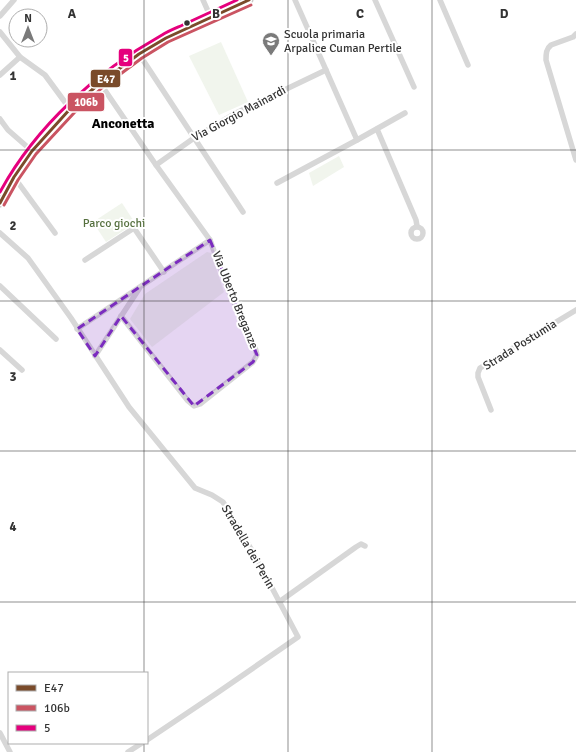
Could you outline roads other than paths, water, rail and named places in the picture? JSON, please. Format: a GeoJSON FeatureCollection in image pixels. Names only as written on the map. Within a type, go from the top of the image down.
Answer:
{"type":"FeatureCollection","features":[{"type":"Feature","properties":{"kind":"main road"},"geometry":{"type":"LineString","coordinates":[[0,202],[14,177],[32,151],[70,110],[100,83],[139,54],[166,38],[249,0]]}},
{"type":"Feature","properties":{"kind":"street"},"geometry":{"type":"LineString","coordinates":[[0,16],[14,0]]}},
{"type":"Feature","properties":{"kind":"street"},"geometry":{"type":"LineString","coordinates":[[203,0],[211,18]]}},
{"type":"Feature","properties":{"kind":"street"},"geometry":{"type":"LineString","coordinates":[[295,0],[357,140]]}},
{"type":"Feature","properties":{"kind":"street"},"geometry":{"type":"LineString","coordinates":[[375,0],[414,87]]}},
{"type":"Feature","properties":{"kind":"street"},"geometry":{"type":"LineString","coordinates":[[440,0],[468,65]]}},
{"type":"Feature","properties":{"kind":"street"},"geometry":{"type":"LineString","coordinates":[[0,32],[20,57],[45,75],[70,110]]}},
{"type":"Feature","properties":{"kind":"street"},"geometry":{"type":"LineString","coordinates":[[576,34],[573,37],[551,45],[548,47],[546,53],[546,60],[576,160]]}},
{"type":"Feature","properties":{"kind":"street"},"geometry":{"type":"LineString","coordinates":[[139,54],[243,212]]}},
{"type":"Feature","properties":{"kind":"street"},"geometry":{"type":"LineString","coordinates":[[0,75],[20,57]]}},
{"type":"Feature","properties":{"kind":"street","name":"Via Giorgio Mainardi"},"geometry":{"type":"LineString","coordinates":[[156,165],[194,138],[234,114],[326,70]]}},
{"type":"Feature","properties":{"kind":"street"},"geometry":{"type":"LineString","coordinates":[[77,329],[210,240],[100,83]]}},
{"type":"Feature","properties":{"kind":"street"},"geometry":{"type":"LineString","coordinates":[[277,183],[405,113]]}},
{"type":"Feature","properties":{"kind":"street"},"geometry":{"type":"LineString","coordinates":[[0,120],[8,130],[32,151]]}},
{"type":"Feature","properties":{"kind":"street"},"geometry":{"type":"LineString","coordinates":[[377,129],[416,220],[417,226]]}},
{"type":"Feature","properties":{"kind":"street"},"geometry":{"type":"LineString","coordinates":[[14,177],[55,233]]}},
{"type":"Feature","properties":{"kind":"street"},"geometry":{"type":"LineString","coordinates":[[85,260],[134,228],[164,272]]}},
{"type":"Feature","properties":{"kind":"street","name":"Stradella dei Perin"},"geometry":{"type":"LineString","coordinates":[[0,233],[28,258],[71,318],[129,407],[195,488],[212,495],[223,502],[254,554],[298,637],[148,739]]}},
{"type":"Feature","properties":{"kind":"street","name":"Via Uberto Breganze"},"geometry":{"type":"LineString","coordinates":[[121,316],[188,401],[194,406],[205,400],[253,362],[257,355],[255,347],[229,292],[210,240]]}},
{"type":"Feature","properties":{"kind":"street"},"geometry":{"type":"LineString","coordinates":[[0,286],[56,339]]}},
{"type":"Feature","properties":{"kind":"street"},"geometry":{"type":"LineString","coordinates":[[95,356],[141,287]]}},
{"type":"Feature","properties":{"kind":"street","name":"Strada Postumia"},"geometry":{"type":"LineString","coordinates":[[491,410],[478,377],[480,368],[576,310]]}},
{"type":"Feature","properties":{"kind":"street"},"geometry":{"type":"LineString","coordinates":[[0,350],[22,370]]}},
{"type":"Feature","properties":{"kind":"street"},"geometry":{"type":"LineString","coordinates":[[279,602],[356,547],[361,544],[365,546]]}},
{"type":"Feature","properties":{"kind":"street"},"geometry":{"type":"LineString","coordinates":[[0,733],[10,752]]}},
{"type":"Feature","properties":{"kind":"street"},"geometry":{"type":"LineString","coordinates":[[128,752],[140,744]]}},
{"type":"Feature","properties":{"kind":"place","name":"Scuola primaria Arpalice Cuman Pertile"},"geometry":{"type":"Point","coordinates":[271,56]}},
{"type":"Feature","properties":{"kind":"district","name":"Anconetta"},"geometry":{"type":"Point","coordinates":[123,123]}},
{"type":"Feature","properties":{"kind":"park label","name":"Parco giochi"},"geometry":{"type":"Point","coordinates":[114,223]}}]}
